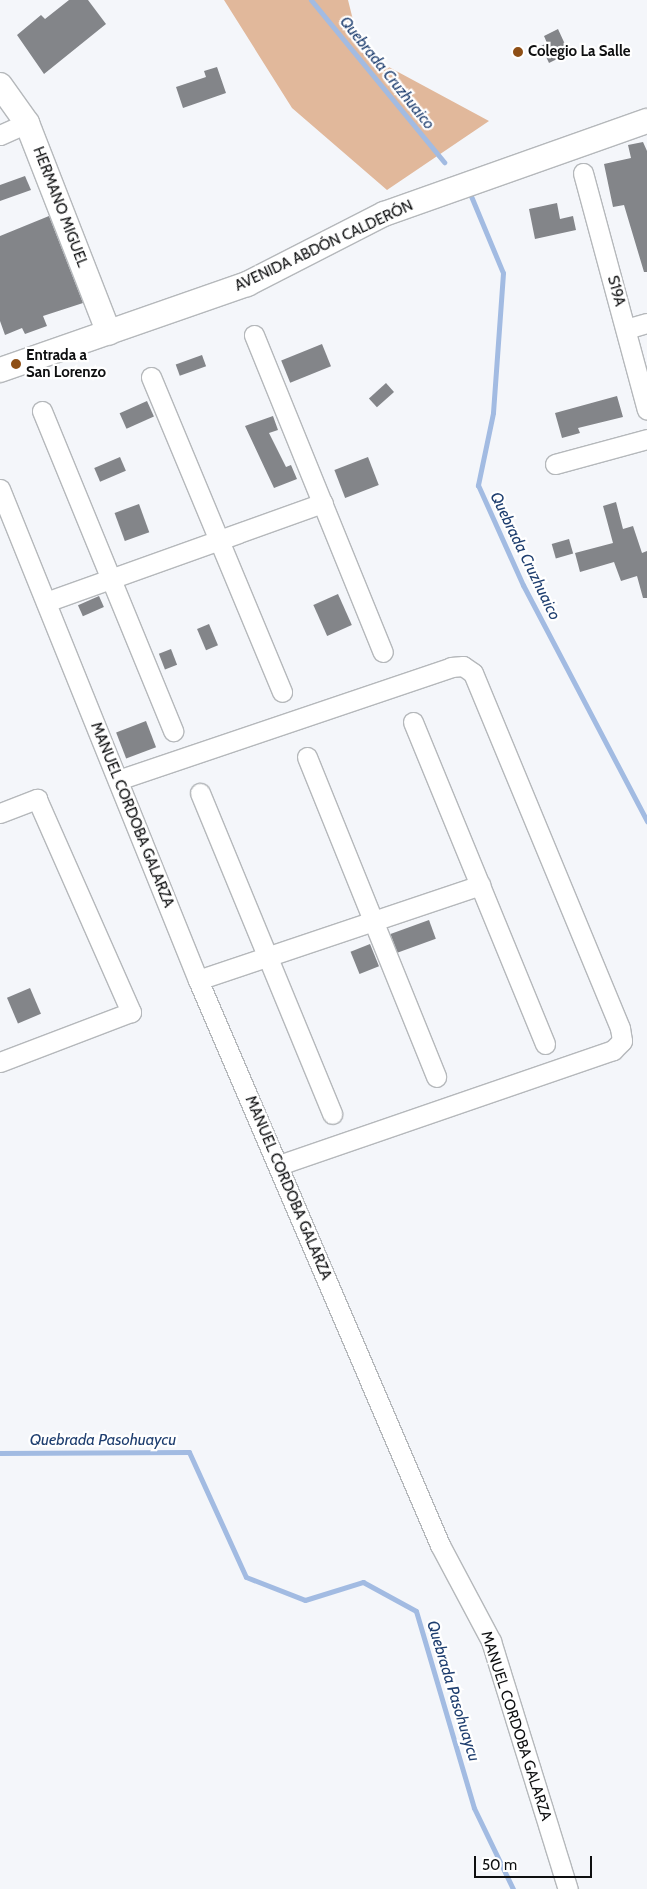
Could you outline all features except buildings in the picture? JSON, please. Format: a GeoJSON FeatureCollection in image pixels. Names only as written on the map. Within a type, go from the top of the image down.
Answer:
{"type":"FeatureCollection","features":[{"type":"Feature","properties":{"kind":"street","name":"HERMANO MIGUEL"},"geometry":{"type":"LineString","coordinates":[[0,85],[27,123],[110,333]]}},
{"type":"Feature","properties":{"kind":"street","name":"AVENIDA ABDÓN CALDERÓN"},"geometry":{"type":"LineString","coordinates":[[0,370],[248,284],[384,214],[647,121]]}},
{"type":"Feature","properties":{"kind":"street"},"geometry":{"type":"LineString","coordinates":[[0,134],[27,123]]}},
{"type":"Feature","properties":{"kind":"street","name":"S19A"},"geometry":{"type":"LineString","coordinates":[[583,173],[647,410]]}},
{"type":"Feature","properties":{"kind":"street"},"geometry":{"type":"LineString","coordinates":[[626,329],[647,323]]}},
{"type":"Feature","properties":{"kind":"street"},"geometry":{"type":"LineString","coordinates":[[254,335],[383,652]]}},
{"type":"Feature","properties":{"kind":"street"},"geometry":{"type":"LineString","coordinates":[[152,377],[282,692]]}},
{"type":"Feature","properties":{"kind":"street"},"geometry":{"type":"LineString","coordinates":[[42,411],[174,731]]}},
{"type":"Feature","properties":{"kind":"street"},"geometry":{"type":"LineString","coordinates":[[555,464],[647,439]]}},
{"type":"Feature","properties":{"kind":"street","name":"MANUEL CORDOBA GALARZA"},"geometry":{"type":"LineString","coordinates":[[0,489],[198,980],[440,1545],[491,1641],[568,1889]]}},
{"type":"Feature","properties":{"kind":"street"},"geometry":{"type":"LineString","coordinates":[[46,602],[323,504]]}},
{"type":"Feature","properties":{"kind":"street"},"geometry":{"type":"LineString","coordinates":[[118,780],[451,667],[468,669],[480,691],[620,1028],[622,1041],[613,1050],[279,1166]]}},
{"type":"Feature","properties":{"kind":"street"},"geometry":{"type":"LineString","coordinates":[[412,722],[545,1044]]}},
{"type":"Feature","properties":{"kind":"street"},"geometry":{"type":"LineString","coordinates":[[307,758],[436,1078]]}},
{"type":"Feature","properties":{"kind":"street"},"geometry":{"type":"LineString","coordinates":[[200,793],[332,1114]]}},
{"type":"Feature","properties":{"kind":"street"},"geometry":{"type":"LineString","coordinates":[[0,813],[37,799],[131,1012],[0,1062]]}},
{"type":"Feature","properties":{"kind":"street"},"geometry":{"type":"LineString","coordinates":[[198,980],[480,885]]}},
{"type":"Feature","properties":{"kind":"shaded area"},"geometry":{"type":"Polygon","coordinates":[[[224,0],[348,0],[361,52],[489,121],[387,190],[292,108],[224,0]]]}},
{"type":"Feature","properties":{"kind":"waterway","name":"Quebrada Cruzhuaico"},"geometry":{"type":"LineString","coordinates":[[311,0],[444,162]]}},
{"type":"Feature","properties":{"kind":"waterway","name":"Quebrada Cruzhuaico"},"geometry":{"type":"LineString","coordinates":[[471,196],[503,273],[493,413],[478,485],[523,585],[647,821]]}},
{"type":"Feature","properties":{"kind":"waterway","name":"Quebrada Pasohuaycu"},"geometry":{"type":"LineString","coordinates":[[0,1453],[189,1452],[246,1577],[305,1600],[363,1582],[416,1611],[474,1808],[513,1889]]}},
{"type":"Feature","properties":{"kind":"place","name":"Colegio La Salle"},"geometry":{"type":"Point","coordinates":[518,52]}},
{"type":"Feature","properties":{"kind":"place","name":"Entrada a San Lorenzo"},"geometry":{"type":"Point","coordinates":[16,364]}}]}
